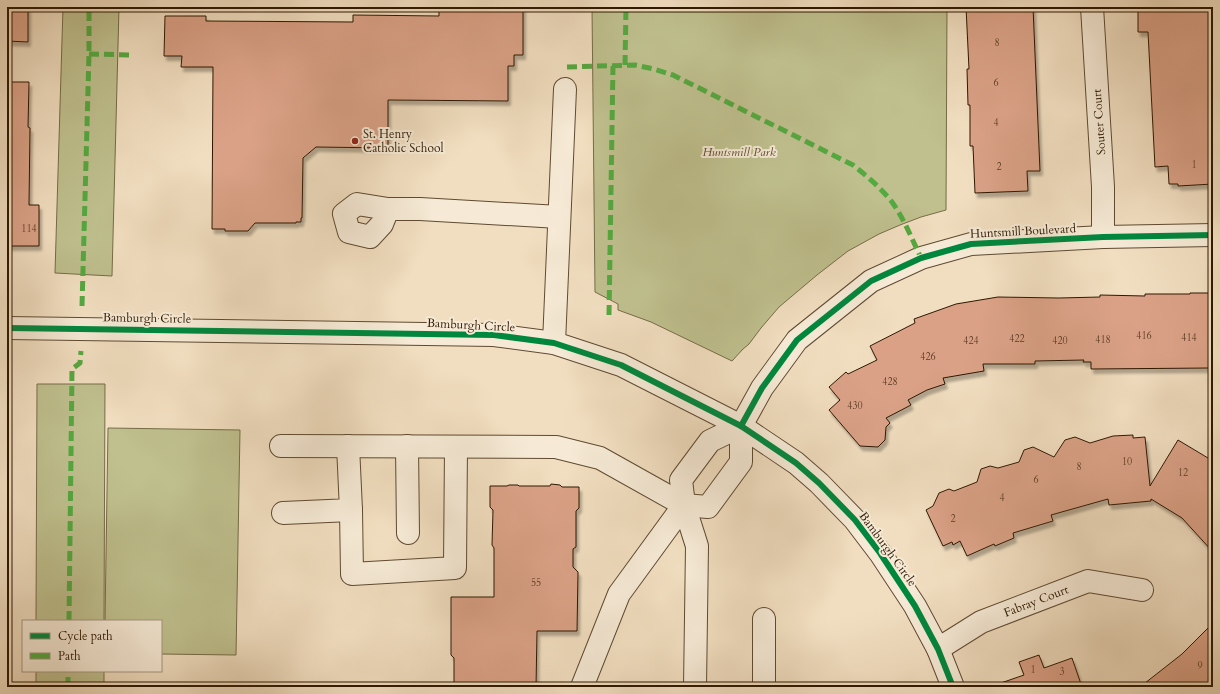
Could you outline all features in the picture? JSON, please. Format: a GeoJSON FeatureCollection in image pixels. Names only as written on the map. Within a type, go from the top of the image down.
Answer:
{"type":"FeatureCollection","features":[{"type":"Feature","properties":{"kind":"street","name":"Souter Court"},"geometry":{"type":"LineString","coordinates":[[1092,7],[1103,187],[1103,237]]}},
{"type":"Feature","properties":{"kind":"street"},"geometry":{"type":"LineString","coordinates":[[554,343],[565,89]]}},
{"type":"Feature","properties":{"kind":"street"},"geometry":{"type":"LineString","coordinates":[[388,209],[420,209],[559,217]]}},
{"type":"Feature","properties":{"kind":"street","name":"Huntsmill Boulevard"},"geometry":{"type":"LineString","coordinates":[[741,426],[762,388],[797,340],[871,281],[921,258],[971,244],[1103,237],[1213,235]]}},
{"type":"Feature","properties":{"kind":"street","name":"Bamburgh Circle"},"geometry":{"type":"LineString","coordinates":[[7,328],[494,335],[554,343],[621,365],[741,426],[796,463],[819,483],[855,520],[880,553],[915,606],[938,650],[953,687]]}},
{"type":"Feature","properties":{"kind":"street"},"geometry":{"type":"LineString","coordinates":[[281,446],[556,447],[600,458],[684,505],[708,507],[741,462],[741,426],[710,441],[681,480],[684,505],[697,546],[695,687]]}},
{"type":"Feature","properties":{"kind":"street"},"geometry":{"type":"LineString","coordinates":[[348,446],[352,574],[455,568],[456,447]]}},
{"type":"Feature","properties":{"kind":"street"},"geometry":{"type":"LineString","coordinates":[[407,446],[408,533]]}},
{"type":"Feature","properties":{"kind":"street"},"geometry":{"type":"LineString","coordinates":[[582,687],[619,594],[684,505]]}},
{"type":"Feature","properties":{"kind":"street"},"geometry":{"type":"LineString","coordinates":[[283,513],[351,510]]}},
{"type":"Feature","properties":{"kind":"street","name":"Fabray Court"},"geometry":{"type":"LineString","coordinates":[[938,650],[981,622],[1088,581],[1142,590]]}},
{"type":"Feature","properties":{"kind":"street"},"geometry":{"type":"LineString","coordinates":[[764,619],[764,687]]}},
{"type":"Feature","properties":{"kind":"green space"},"geometry":{"type":"Polygon","coordinates":[[[63,7],[119,7],[112,276],[55,273],[63,7]]]}},
{"type":"Feature","properties":{"kind":"green space","name":"Huntsmill Park"},"geometry":{"type":"Polygon","coordinates":[[[592,7],[947,7],[946,210],[900,225],[879,234],[848,251],[779,307],[749,344],[732,361],[651,322],[618,310],[618,304],[595,292],[592,7]]]}},
{"type":"Feature","properties":{"kind":"green space"},"geometry":{"type":"Polygon","coordinates":[[[37,384],[105,384],[104,620],[36,620],[37,384]]]}},
{"type":"Feature","properties":{"kind":"green space"},"geometry":{"type":"Polygon","coordinates":[[[108,428],[240,430],[236,655],[162,654],[162,620],[105,620],[108,428]]]}},
{"type":"Feature","properties":{"kind":"green space"},"geometry":{"type":"Polygon","coordinates":[[[36,672],[104,672],[104,687],[36,687],[36,672]]]}},
{"type":"Feature","properties":{"kind":"building"},"geometry":{"type":"Polygon","coordinates":[[[7,7],[28,7],[28,42],[7,41],[7,7]]]}},
{"type":"Feature","properties":{"kind":"building"},"geometry":{"type":"Polygon","coordinates":[[[439,7],[523,7],[523,55],[514,55],[514,66],[508,66],[508,101],[388,100],[388,148],[316,147],[303,158],[301,222],[255,223],[248,231],[225,231],[225,229],[212,229],[213,67],[181,67],[182,56],[164,56],[165,16],[206,16],[206,21],[353,22],[353,15],[439,16],[439,7]]]}},
{"type":"Feature","properties":{"kind":"building"},"geometry":{"type":"Polygon","coordinates":[[[966,7],[1033,7],[1040,171],[1027,171],[1028,191],[975,193],[973,146],[970,146],[970,105],[968,105],[967,69],[969,69],[966,7]]]}},
{"type":"Feature","properties":{"kind":"building"},"geometry":{"type":"Polygon","coordinates":[[[1138,7],[1213,7],[1213,184],[1178,186],[1178,184],[1169,184],[1168,166],[1155,167],[1148,32],[1138,32],[1138,7]]]}},
{"type":"Feature","properties":{"kind":"building"},"geometry":{"type":"Polygon","coordinates":[[[7,82],[29,82],[29,205],[39,205],[39,246],[7,246],[7,82]]]}},
{"type":"Feature","properties":{"kind":"building"},"geometry":{"type":"Polygon","coordinates":[[[1212,293],[1211,315],[1209,315],[1209,368],[1091,369],[1091,362],[1083,362],[1084,360],[1035,361],[1035,364],[983,364],[984,371],[943,378],[945,384],[927,390],[908,400],[911,405],[886,418],[890,423],[886,427],[885,440],[878,447],[860,446],[829,410],[840,400],[829,387],[846,372],[848,374],[877,360],[870,346],[915,323],[914,319],[956,304],[998,297],[1059,298],[1100,297],[1100,295],[1145,296],[1145,294],[1212,293]]]}},
{"type":"Feature","properties":{"kind":"building"},"geometry":{"type":"Polygon","coordinates":[[[1133,435],[1133,438],[1145,437],[1150,486],[1178,440],[1213,461],[1213,552],[1182,518],[1151,499],[1151,501],[1109,505],[1108,499],[1051,515],[1053,521],[1013,533],[1014,538],[995,546],[994,544],[967,556],[960,541],[953,545],[952,542],[943,546],[926,510],[933,506],[939,493],[949,489],[954,491],[977,482],[981,469],[990,466],[998,468],[1019,462],[1024,450],[1033,447],[1054,457],[1065,440],[1075,437],[1090,443],[1113,436],[1133,435]]]}},
{"type":"Feature","properties":{"kind":"building"},"geometry":{"type":"Polygon","coordinates":[[[551,484],[560,485],[562,487],[579,487],[579,508],[576,511],[576,547],[573,549],[573,567],[578,572],[577,631],[537,631],[536,687],[454,687],[454,658],[451,655],[451,597],[494,597],[494,548],[492,545],[493,510],[490,507],[490,486],[550,486],[551,484]]]}},
{"type":"Feature","properties":{"kind":"building"},"geometry":{"type":"Polygon","coordinates":[[[1213,623],[1213,687],[1140,687],[1182,654],[1213,623]]]}},
{"type":"Feature","properties":{"kind":"building"},"geometry":{"type":"Polygon","coordinates":[[[1039,655],[1044,668],[1072,658],[1082,687],[998,687],[998,684],[1024,675],[1019,662],[1039,655]]]}},
{"type":"Feature","properties":{"kind":"marked path"},"geometry":{"type":"LineString","coordinates":[[82,306],[89,7]]}},
{"type":"Feature","properties":{"kind":"marked path"},"geometry":{"type":"LineString","coordinates":[[625,65],[626,7]]}},
{"type":"Feature","properties":{"kind":"marked path"},"geometry":{"type":"LineString","coordinates":[[89,54],[130,55]]}},
{"type":"Feature","properties":{"kind":"marked path"},"geometry":{"type":"LineString","coordinates":[[567,67],[635,65],[673,75],[853,165],[874,182],[892,202],[904,222],[921,258]]}},
{"type":"Feature","properties":{"kind":"marked path"},"geometry":{"type":"LineString","coordinates":[[609,315],[613,66]]}},
{"type":"Feature","properties":{"kind":"marked path"},"geometry":{"type":"LineString","coordinates":[[69,620],[72,369],[80,363],[81,351]]}},
{"type":"Feature","properties":{"kind":"marked path"},"geometry":{"type":"LineString","coordinates":[[68,672],[68,687]]}},
{"type":"Feature","properties":{"kind":"cycle path"},"geometry":{"type":"LineString","coordinates":[[741,426],[762,388],[797,340],[871,281],[921,258],[971,244],[1103,237],[1213,235]]}},
{"type":"Feature","properties":{"kind":"cycle path"},"geometry":{"type":"LineString","coordinates":[[7,328],[494,335],[554,343],[621,365],[741,426],[796,463],[819,483],[855,520],[880,553],[915,606],[938,649],[953,687]]}},
{"type":"Feature","properties":{"kind":"place","name":"St. Henry Catholic School"},"geometry":{"type":"Point","coordinates":[355,141]}}]}
